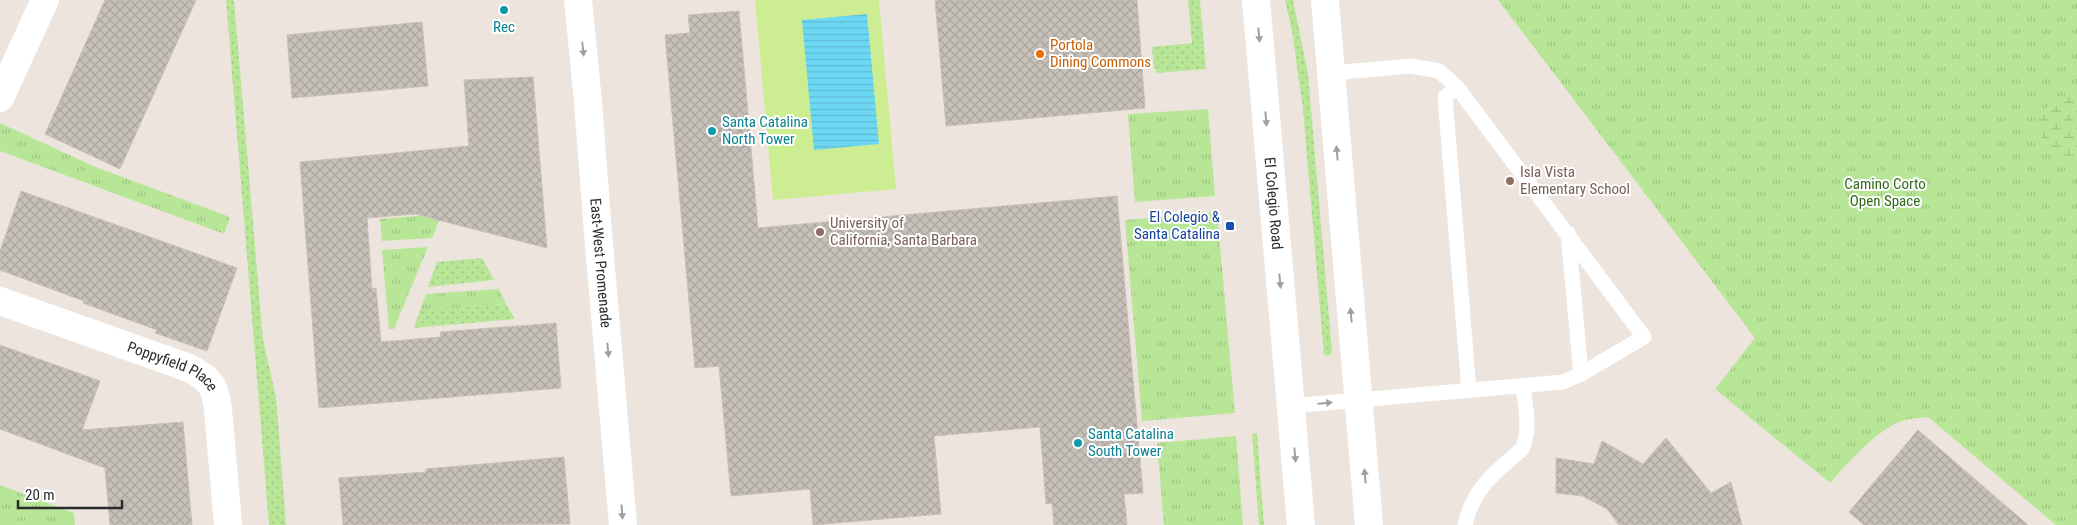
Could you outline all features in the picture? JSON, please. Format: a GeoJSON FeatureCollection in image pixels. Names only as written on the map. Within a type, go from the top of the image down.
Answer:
{"type":"FeatureCollection","features":[{"type":"Feature","properties":{"kind":"main road","name":"East-West Promenade"},"geometry":{"type":"LineString","coordinates":[[578,0],[623,525]]}},
{"type":"Feature","properties":{"kind":"main road","name":"El Colegio Road"},"geometry":{"type":"LineString","coordinates":[[1256,0],[1301,525]]}},
{"type":"Feature","properties":{"kind":"main road"},"geometry":{"type":"LineString","coordinates":[[1325,0],[1369,525]]}},
{"type":"Feature","properties":{"kind":"main road"},"geometry":{"type":"LineString","coordinates":[[0,98],[38,2]]}},
{"type":"Feature","properties":{"kind":"main road","name":"Poppyfield Place"},"geometry":{"type":"LineString","coordinates":[[0,301],[189,368],[212,384],[217,396],[228,525]]}},
{"type":"Feature","properties":{"kind":"lane"},"geometry":{"type":"LineString","coordinates":[[1291,406],[1563,382],[1581,374],[1644,337],[1457,87],[1439,70],[1411,66],[1331,73]]}},
{"type":"Feature","properties":{"kind":"lane"},"geometry":{"type":"LineString","coordinates":[[1457,87],[1445,97],[1469,391]]}},
{"type":"Feature","properties":{"kind":"lane"},"geometry":{"type":"LineString","coordinates":[[1568,233],[1581,374]]}},
{"type":"Feature","properties":{"kind":"lane"},"geometry":{"type":"LineString","coordinates":[[1464,525],[1468,510],[1476,494],[1489,477],[1521,450],[1525,444],[1527,426],[1523,386]]}},
{"type":"Feature","properties":{"kind":"green space"},"geometry":{"type":"Polygon","coordinates":[[[226,0],[234,0],[263,340],[276,397],[286,525],[269,525],[226,0]]]}},
{"type":"Feature","properties":{"kind":"green space"},"geometry":{"type":"Polygon","coordinates":[[[755,0],[879,0],[896,189],[773,200],[755,0]]]}},
{"type":"Feature","properties":{"kind":"green space"},"geometry":{"type":"Polygon","coordinates":[[[1188,0],[1200,0],[1206,69],[1156,73],[1152,47],[1192,43],[1188,0]]]}},
{"type":"Feature","properties":{"kind":"green space"},"geometry":{"type":"Polygon","coordinates":[[[1285,0],[1293,0],[1308,74],[1332,352],[1329,356],[1324,355],[1303,109],[1292,31],[1285,0]]]}},
{"type":"Feature","properties":{"kind":"green space","name":"Camino Corto Open Space"},"geometry":{"type":"Polygon","coordinates":[[[1498,0],[2077,0],[2077,525],[2056,525],[1928,417],[1905,420],[1885,430],[1864,447],[1830,483],[1715,389],[1755,338],[1498,0]]]}},
{"type":"Feature","properties":{"kind":"green space"},"geometry":{"type":"Polygon","coordinates":[[[2077,94],[2077,163],[2063,158],[2052,150],[2035,125],[2037,118],[2045,108],[2077,94]]]}},
{"type":"Feature","properties":{"kind":"green space"},"geometry":{"type":"Polygon","coordinates":[[[1208,109],[1215,196],[1135,202],[1128,114],[1208,109]]]}},
{"type":"Feature","properties":{"kind":"green space"},"geometry":{"type":"Polygon","coordinates":[[[0,123],[93,166],[230,217],[224,234],[0,151],[0,123]]]}},
{"type":"Feature","properties":{"kind":"green space"},"geometry":{"type":"Polygon","coordinates":[[[1217,212],[1235,413],[1142,421],[1125,220],[1217,212]]]}},
{"type":"Feature","properties":{"kind":"green space"},"geometry":{"type":"Polygon","coordinates":[[[442,214],[432,238],[382,241],[380,219],[442,214]]]}},
{"type":"Feature","properties":{"kind":"green space"},"geometry":{"type":"Polygon","coordinates":[[[428,247],[394,329],[389,329],[382,250],[428,247]]]}},
{"type":"Feature","properties":{"kind":"green space"},"geometry":{"type":"Polygon","coordinates":[[[482,258],[494,280],[428,287],[437,262],[482,258]]]}},
{"type":"Feature","properties":{"kind":"green space"},"geometry":{"type":"Polygon","coordinates":[[[499,289],[506,304],[420,310],[426,294],[499,289]]]}},
{"type":"Feature","properties":{"kind":"green space"},"geometry":{"type":"Polygon","coordinates":[[[506,304],[515,319],[414,328],[420,310],[506,304]]]}},
{"type":"Feature","properties":{"kind":"green space"},"geometry":{"type":"Polygon","coordinates":[[[1257,433],[1264,525],[1259,525],[1252,434],[1257,433]]]}},
{"type":"Feature","properties":{"kind":"green space"},"geometry":{"type":"Polygon","coordinates":[[[1236,436],[1243,525],[1164,525],[1157,443],[1236,436]]]}},
{"type":"Feature","properties":{"kind":"green space"},"geometry":{"type":"Polygon","coordinates":[[[0,485],[74,513],[75,525],[0,525],[0,485]]]}},
{"type":"Feature","properties":{"kind":"water"},"geometry":{"type":"Polygon","coordinates":[[[867,14],[879,144],[814,150],[802,20],[867,14]]]}},
{"type":"Feature","properties":{"kind":"building"},"geometry":{"type":"Polygon","coordinates":[[[105,0],[196,0],[120,169],[45,134],[105,0]]]}},
{"type":"Feature","properties":{"kind":"building","name":"Portola Dining Commons"},"geometry":{"type":"Polygon","coordinates":[[[935,0],[1137,0],[1145,108],[946,126],[935,0]]]}},
{"type":"Feature","properties":{"kind":"building"},"geometry":{"type":"Polygon","coordinates":[[[739,11],[758,228],[1117,196],[1143,493],[1124,494],[1127,525],[1054,525],[1052,503],[1046,504],[1040,427],[934,436],[941,514],[813,525],[810,489],[731,496],[719,366],[695,368],[665,35],[690,33],[688,15],[739,11]]]}},
{"type":"Feature","properties":{"kind":"building"},"geometry":{"type":"Polygon","coordinates":[[[422,22],[428,86],[292,98],[287,35],[422,22]]]}},
{"type":"Feature","properties":{"kind":"building"},"geometry":{"type":"Polygon","coordinates":[[[533,77],[547,248],[415,214],[367,218],[372,289],[376,288],[381,342],[441,337],[440,332],[556,323],[561,388],[319,408],[300,162],[469,146],[464,80],[533,77]]]}},
{"type":"Feature","properties":{"kind":"building"},"geometry":{"type":"Polygon","coordinates":[[[21,191],[237,268],[207,351],[155,333],[157,330],[0,270],[0,251],[21,191]]]}},
{"type":"Feature","properties":{"kind":"building"},"geometry":{"type":"Polygon","coordinates":[[[0,345],[100,381],[82,430],[183,422],[192,525],[110,525],[105,468],[0,429],[0,345]]]}},
{"type":"Feature","properties":{"kind":"building"},"geometry":{"type":"Polygon","coordinates":[[[1918,430],[2028,525],[1864,525],[1849,512],[1918,430]]]}},
{"type":"Feature","properties":{"kind":"building"},"geometry":{"type":"Polygon","coordinates":[[[1666,438],[1711,493],[1731,482],[1742,525],[1619,525],[1607,509],[1583,496],[1556,493],[1556,458],[1594,464],[1602,441],[1643,464],[1666,438]]]}},
{"type":"Feature","properties":{"kind":"building"},"geometry":{"type":"Polygon","coordinates":[[[564,457],[570,524],[343,525],[339,478],[426,472],[426,469],[564,457]]]}},
{"type":"Feature","properties":{"kind":"place","name":"Rec"},"geometry":{"type":"Point","coordinates":[504,10]}},
{"type":"Feature","properties":{"kind":"place","name":"Portola Dining Commons"},"geometry":{"type":"Point","coordinates":[1040,54]}},
{"type":"Feature","properties":{"kind":"place","name":"Santa Catalina North Tower"},"geometry":{"type":"Point","coordinates":[712,131]}},
{"type":"Feature","properties":{"kind":"place","name":"Isla Vista Elementary School"},"geometry":{"type":"Point","coordinates":[1510,181]}},
{"type":"Feature","properties":{"kind":"place","name":"El Colegio & Santa Catalina"},"geometry":{"type":"Point","coordinates":[1230,226]}},
{"type":"Feature","properties":{"kind":"place","name":"University of California, Santa Barbara"},"geometry":{"type":"Point","coordinates":[820,232]}},
{"type":"Feature","properties":{"kind":"place","name":"Santa Catalina South Tower"},"geometry":{"type":"Point","coordinates":[1078,443]}}]}
